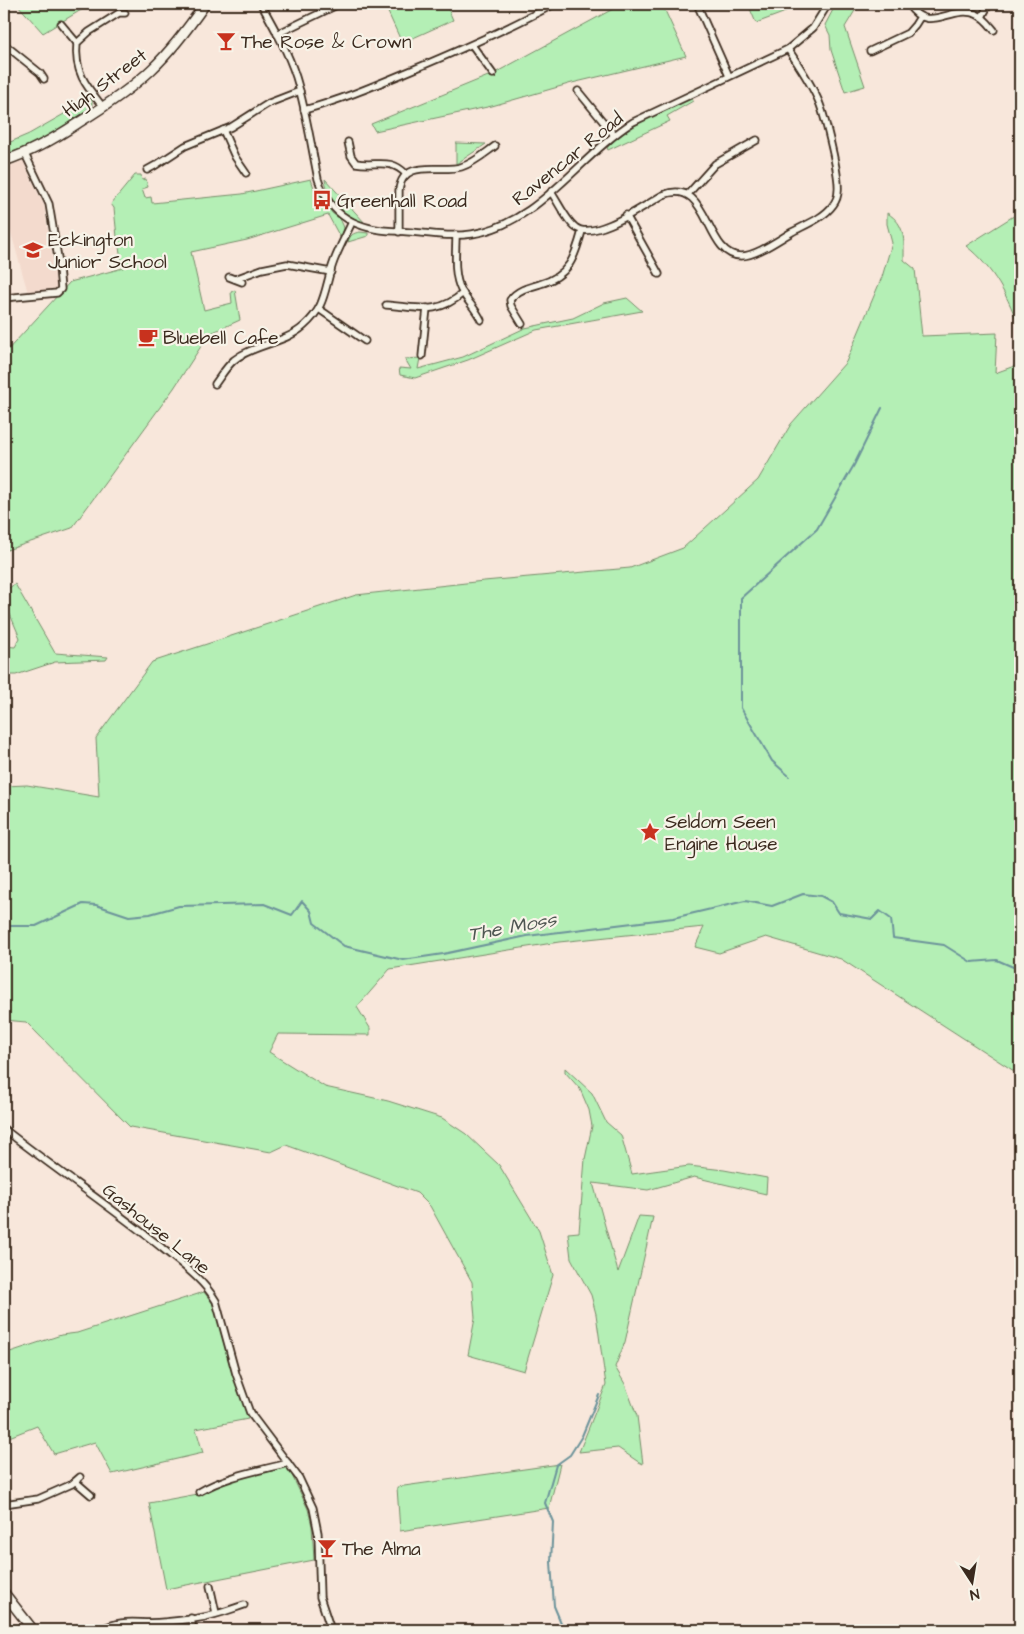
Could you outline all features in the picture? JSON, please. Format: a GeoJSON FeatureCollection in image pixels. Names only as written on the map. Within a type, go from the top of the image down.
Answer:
{"type":"FeatureCollection","features":[{"type":"Feature","properties":{"kind":"main road","name":"High Street"},"geometry":{"type":"LineString","coordinates":[[4,161],[25,154],[56,137],[104,107],[138,81],[166,55],[205,4]]}},
{"type":"Feature","properties":{"kind":"main road"},"geometry":{"type":"LineString","coordinates":[[4,1593],[33,1630]]}},
{"type":"Feature","properties":{"kind":"street"},"geometry":{"type":"LineString","coordinates":[[215,384],[225,370],[240,356],[296,332],[319,310],[334,261],[352,222],[337,211],[321,189],[295,75],[261,4]]}},
{"type":"Feature","properties":{"kind":"street"},"geometry":{"type":"LineString","coordinates":[[277,34],[340,4]]}},
{"type":"Feature","properties":{"kind":"street","name":"Ravencar Road"},"geometry":{"type":"LineString","coordinates":[[352,222],[369,229],[456,235],[472,234],[506,223],[529,210],[614,135],[645,116],[788,49],[806,36],[828,4]]}},
{"type":"Feature","properties":{"kind":"street"},"geometry":{"type":"LineString","coordinates":[[908,4],[920,16],[934,19],[957,13],[975,14],[982,17],[994,30]]}},
{"type":"Feature","properties":{"kind":"street"},"geometry":{"type":"LineString","coordinates":[[982,17],[989,4]]}},
{"type":"Feature","properties":{"kind":"street"},"geometry":{"type":"LineString","coordinates":[[304,110],[344,98],[472,45],[551,5]]}},
{"type":"Feature","properties":{"kind":"street"},"geometry":{"type":"LineString","coordinates":[[699,5],[728,76]]}},
{"type":"Feature","properties":{"kind":"street"},"geometry":{"type":"LineString","coordinates":[[77,43],[89,32],[119,14],[125,13]]}},
{"type":"Feature","properties":{"kind":"street"},"geometry":{"type":"LineString","coordinates":[[870,51],[908,33],[920,16]]}},
{"type":"Feature","properties":{"kind":"street"},"geometry":{"type":"LineString","coordinates":[[61,24],[77,43],[77,61],[82,79],[104,107]]}},
{"type":"Feature","properties":{"kind":"street"},"geometry":{"type":"LineString","coordinates":[[876,39],[880,47]]}},
{"type":"Feature","properties":{"kind":"street"},"geometry":{"type":"LineString","coordinates":[[4,44],[40,73],[44,79]]}},
{"type":"Feature","properties":{"kind":"street"},"geometry":{"type":"LineString","coordinates":[[472,45],[490,65],[492,74]]}},
{"type":"Feature","properties":{"kind":"street"},"geometry":{"type":"LineString","coordinates":[[551,192],[571,223],[582,231],[600,229],[670,192],[688,194],[695,201],[724,248],[732,255],[738,256],[750,254],[814,221],[833,205],[839,191],[838,184],[826,123],[819,102],[788,49]]}},
{"type":"Feature","properties":{"kind":"street"},"geometry":{"type":"LineString","coordinates":[[147,170],[185,146],[231,127],[269,103],[300,91]]}},
{"type":"Feature","properties":{"kind":"street"},"geometry":{"type":"LineString","coordinates":[[578,91],[614,135]]}},
{"type":"Feature","properties":{"kind":"street"},"geometry":{"type":"LineString","coordinates":[[223,130],[241,171]]}},
{"type":"Feature","properties":{"kind":"street"},"geometry":{"type":"LineString","coordinates":[[688,194],[715,164],[757,140]]}},
{"type":"Feature","properties":{"kind":"street"},"geometry":{"type":"LineString","coordinates":[[348,142],[351,156],[356,163],[392,164],[406,174]]}},
{"type":"Feature","properties":{"kind":"street"},"geometry":{"type":"LineString","coordinates":[[398,232],[399,190],[406,174],[417,169],[460,167],[477,160],[495,147]]}},
{"type":"Feature","properties":{"kind":"street"},"geometry":{"type":"LineString","coordinates":[[4,298],[57,293],[61,289],[48,204],[25,154]]}},
{"type":"Feature","properties":{"kind":"street"},"geometry":{"type":"LineString","coordinates":[[626,216],[660,274]]}},
{"type":"Feature","properties":{"kind":"street"},"geometry":{"type":"LineString","coordinates":[[522,324],[510,304],[510,300],[520,291],[532,285],[544,283],[566,270],[575,254],[582,231]]}},
{"type":"Feature","properties":{"kind":"street"},"geometry":{"type":"LineString","coordinates":[[456,235],[457,278],[463,293],[475,308],[481,320]]}},
{"type":"Feature","properties":{"kind":"street"},"geometry":{"type":"LineString","coordinates":[[242,282],[232,278],[287,264],[330,272]]}},
{"type":"Feature","properties":{"kind":"street"},"geometry":{"type":"LineString","coordinates":[[390,303],[434,309],[446,305],[463,293]]}},
{"type":"Feature","properties":{"kind":"street"},"geometry":{"type":"LineString","coordinates":[[422,356],[427,308]]}},
{"type":"Feature","properties":{"kind":"street"},"geometry":{"type":"LineString","coordinates":[[319,310],[365,341]]}},
{"type":"Feature","properties":{"kind":"street","name":"Gashouse Lane"},"geometry":{"type":"LineString","coordinates":[[4,1129],[148,1238],[198,1278],[210,1291],[216,1301],[236,1374],[250,1413],[299,1478],[313,1508],[318,1533],[320,1597],[331,1630]]}},
{"type":"Feature","properties":{"kind":"street"},"geometry":{"type":"LineString","coordinates":[[199,1492],[231,1478],[288,1463]]}},
{"type":"Feature","properties":{"kind":"street"},"geometry":{"type":"LineString","coordinates":[[4,1504],[38,1499],[78,1479],[91,1495]]}},
{"type":"Feature","properties":{"kind":"street"},"geometry":{"type":"LineString","coordinates":[[210,1586],[216,1613]]}},
{"type":"Feature","properties":{"kind":"street"},"geometry":{"type":"LineString","coordinates":[[100,1630],[138,1621],[156,1623],[199,1618],[244,1606]]}},
{"type":"Feature","properties":{"kind":"street"},"geometry":{"type":"LineString","coordinates":[[191,1618],[193,1630]]}},
{"type":"Feature","properties":{"kind":"shaded area","name":"Eckington Junior School"},"geometry":{"type":"Polygon","coordinates":[[[23,161],[44,206],[57,288],[28,293],[4,208],[4,168],[23,161]]]}},
{"type":"Feature","properties":{"kind":"green space"},"geometry":{"type":"Polygon","coordinates":[[[17,4],[91,4],[43,33],[17,4]]]}},
{"type":"Feature","properties":{"kind":"green space"},"geometry":{"type":"Polygon","coordinates":[[[401,4],[446,4],[453,20],[402,43],[387,10],[401,4]]]}},
{"type":"Feature","properties":{"kind":"green space"},"geometry":{"type":"Polygon","coordinates":[[[622,4],[662,4],[686,56],[572,83],[492,106],[375,131],[371,124],[493,74],[622,4]]]}},
{"type":"Feature","properties":{"kind":"green space"},"geometry":{"type":"Polygon","coordinates":[[[748,4],[777,4],[788,9],[783,13],[756,23],[748,4]]]}},
{"type":"Feature","properties":{"kind":"green space"},"geometry":{"type":"Polygon","coordinates":[[[836,4],[859,4],[845,27],[865,86],[845,92],[831,50],[830,35],[825,25],[836,4]]]}},
{"type":"Feature","properties":{"kind":"green space"},"geometry":{"type":"Polygon","coordinates":[[[92,98],[92,105],[86,110],[87,113],[48,137],[11,153],[8,143],[29,134],[92,98]]]}},
{"type":"Feature","properties":{"kind":"green space"},"geometry":{"type":"Polygon","coordinates":[[[692,98],[693,101],[667,116],[670,121],[608,150],[607,148],[616,139],[636,125],[692,98]]]}},
{"type":"Feature","properties":{"kind":"green space"},"geometry":{"type":"Polygon","coordinates":[[[456,143],[486,144],[456,164],[456,143]]]}},
{"type":"Feature","properties":{"kind":"green space"},"geometry":{"type":"Polygon","coordinates":[[[135,175],[141,175],[142,180],[146,179],[148,187],[142,189],[145,198],[151,197],[152,203],[242,194],[311,179],[315,191],[322,197],[332,213],[340,219],[344,228],[341,239],[328,215],[247,240],[191,252],[204,310],[232,303],[231,292],[235,290],[240,320],[209,334],[174,388],[72,528],[4,551],[4,354],[70,282],[123,268],[114,208],[111,204],[135,175]]]}},
{"type":"Feature","properties":{"kind":"green space"},"geometry":{"type":"Polygon","coordinates":[[[325,179],[365,223],[350,216],[338,207],[333,201],[325,179]]]}},
{"type":"Feature","properties":{"kind":"green space"},"geometry":{"type":"Polygon","coordinates":[[[887,213],[898,222],[901,228],[904,240],[904,260],[915,269],[922,336],[997,333],[995,373],[1020,364],[1020,1074],[841,959],[766,937],[719,953],[695,947],[704,927],[559,942],[390,969],[357,1007],[370,1028],[370,1035],[278,1034],[269,1052],[325,1087],[388,1101],[442,1118],[466,1134],[499,1165],[539,1231],[553,1275],[524,1371],[468,1355],[475,1318],[472,1282],[430,1206],[417,1193],[286,1145],[271,1152],[130,1127],[26,1022],[4,1020],[4,786],[27,785],[99,797],[96,738],[152,662],[356,595],[630,568],[683,548],[758,480],[791,424],[846,362],[882,277],[892,243],[887,224],[887,213]]]}},
{"type":"Feature","properties":{"kind":"green space"},"geometry":{"type":"Polygon","coordinates":[[[1020,214],[1020,330],[1011,306],[992,273],[976,254],[966,246],[1020,214]]]}},
{"type":"Feature","properties":{"kind":"green space"},"geometry":{"type":"Polygon","coordinates":[[[360,232],[368,233],[368,236],[348,242],[352,235],[360,232]]]}},
{"type":"Feature","properties":{"kind":"green space"},"geometry":{"type":"Polygon","coordinates":[[[627,298],[642,311],[536,330],[468,360],[415,378],[400,375],[399,368],[411,369],[405,359],[420,358],[418,369],[463,357],[525,328],[573,318],[604,303],[627,298]]]}},
{"type":"Feature","properties":{"kind":"green space"},"geometry":{"type":"Polygon","coordinates":[[[15,584],[55,653],[108,657],[106,660],[55,662],[16,675],[4,675],[4,646],[15,647],[20,638],[4,600],[4,591],[15,584]]]}},
{"type":"Feature","properties":{"kind":"green space"},"geometry":{"type":"Polygon","coordinates":[[[565,1068],[592,1093],[606,1122],[621,1135],[632,1174],[689,1166],[767,1178],[766,1194],[694,1177],[648,1190],[593,1183],[618,1272],[639,1216],[653,1217],[625,1342],[615,1367],[625,1384],[637,1416],[643,1464],[618,1448],[579,1452],[606,1385],[596,1314],[591,1295],[571,1258],[568,1233],[579,1232],[585,1159],[592,1126],[589,1110],[580,1089],[565,1072],[565,1068]]]}},
{"type":"Feature","properties":{"kind":"green space"},"geometry":{"type":"Polygon","coordinates":[[[204,1292],[213,1304],[248,1419],[196,1429],[203,1453],[112,1474],[95,1442],[54,1454],[37,1426],[4,1439],[4,1354],[61,1335],[77,1333],[204,1292]]]}},
{"type":"Feature","properties":{"kind":"green space"},"geometry":{"type":"Polygon","coordinates":[[[560,1464],[549,1508],[400,1531],[397,1487],[560,1464]]]}},
{"type":"Feature","properties":{"kind":"green space"},"geometry":{"type":"Polygon","coordinates":[[[285,1466],[288,1467],[308,1509],[312,1526],[314,1560],[166,1589],[149,1503],[198,1494],[236,1479],[285,1466]]]}},
{"type":"Feature","properties":{"kind":"waterway"},"geometry":{"type":"LineString","coordinates":[[789,776],[772,761],[741,708],[741,598],[817,529],[854,465],[882,408]]}},
{"type":"Feature","properties":{"kind":"waterway","name":"The Moss"},"geometry":{"type":"LineString","coordinates":[[4,926],[36,926],[83,904],[96,905],[129,916],[150,914],[179,906],[264,904],[292,915],[302,901],[311,911],[314,923],[344,946],[403,960],[443,954],[527,936],[673,918],[745,901],[772,906],[803,894],[821,896],[832,902],[839,913],[872,919],[880,911],[891,919],[893,938],[944,945],[971,962],[997,960],[1020,970]]}},
{"type":"Feature","properties":{"kind":"waterway"},"geometry":{"type":"LineString","coordinates":[[564,1630],[554,1606],[551,1562],[553,1522],[545,1503],[556,1465],[570,1455],[582,1436],[599,1395]]}},
{"type":"Feature","properties":{"kind":"place","name":"The Rose & Crown"},"geometry":{"type":"Point","coordinates":[226,41]}},
{"type":"Feature","properties":{"kind":"place","name":"Greenhall Road"},"geometry":{"type":"Point","coordinates":[322,200]}},
{"type":"Feature","properties":{"kind":"place","name":"Eckington Junior School"},"geometry":{"type":"Point","coordinates":[33,250]}},
{"type":"Feature","properties":{"kind":"place","name":"Bluebell Cafe"},"geometry":{"type":"Point","coordinates":[148,337]}},
{"type":"Feature","properties":{"kind":"place","name":"Seldom Seen Engine House"},"geometry":{"type":"Point","coordinates":[650,832]}},
{"type":"Feature","properties":{"kind":"place","name":"The Alma"},"geometry":{"type":"Point","coordinates":[327,1548]}}]}
